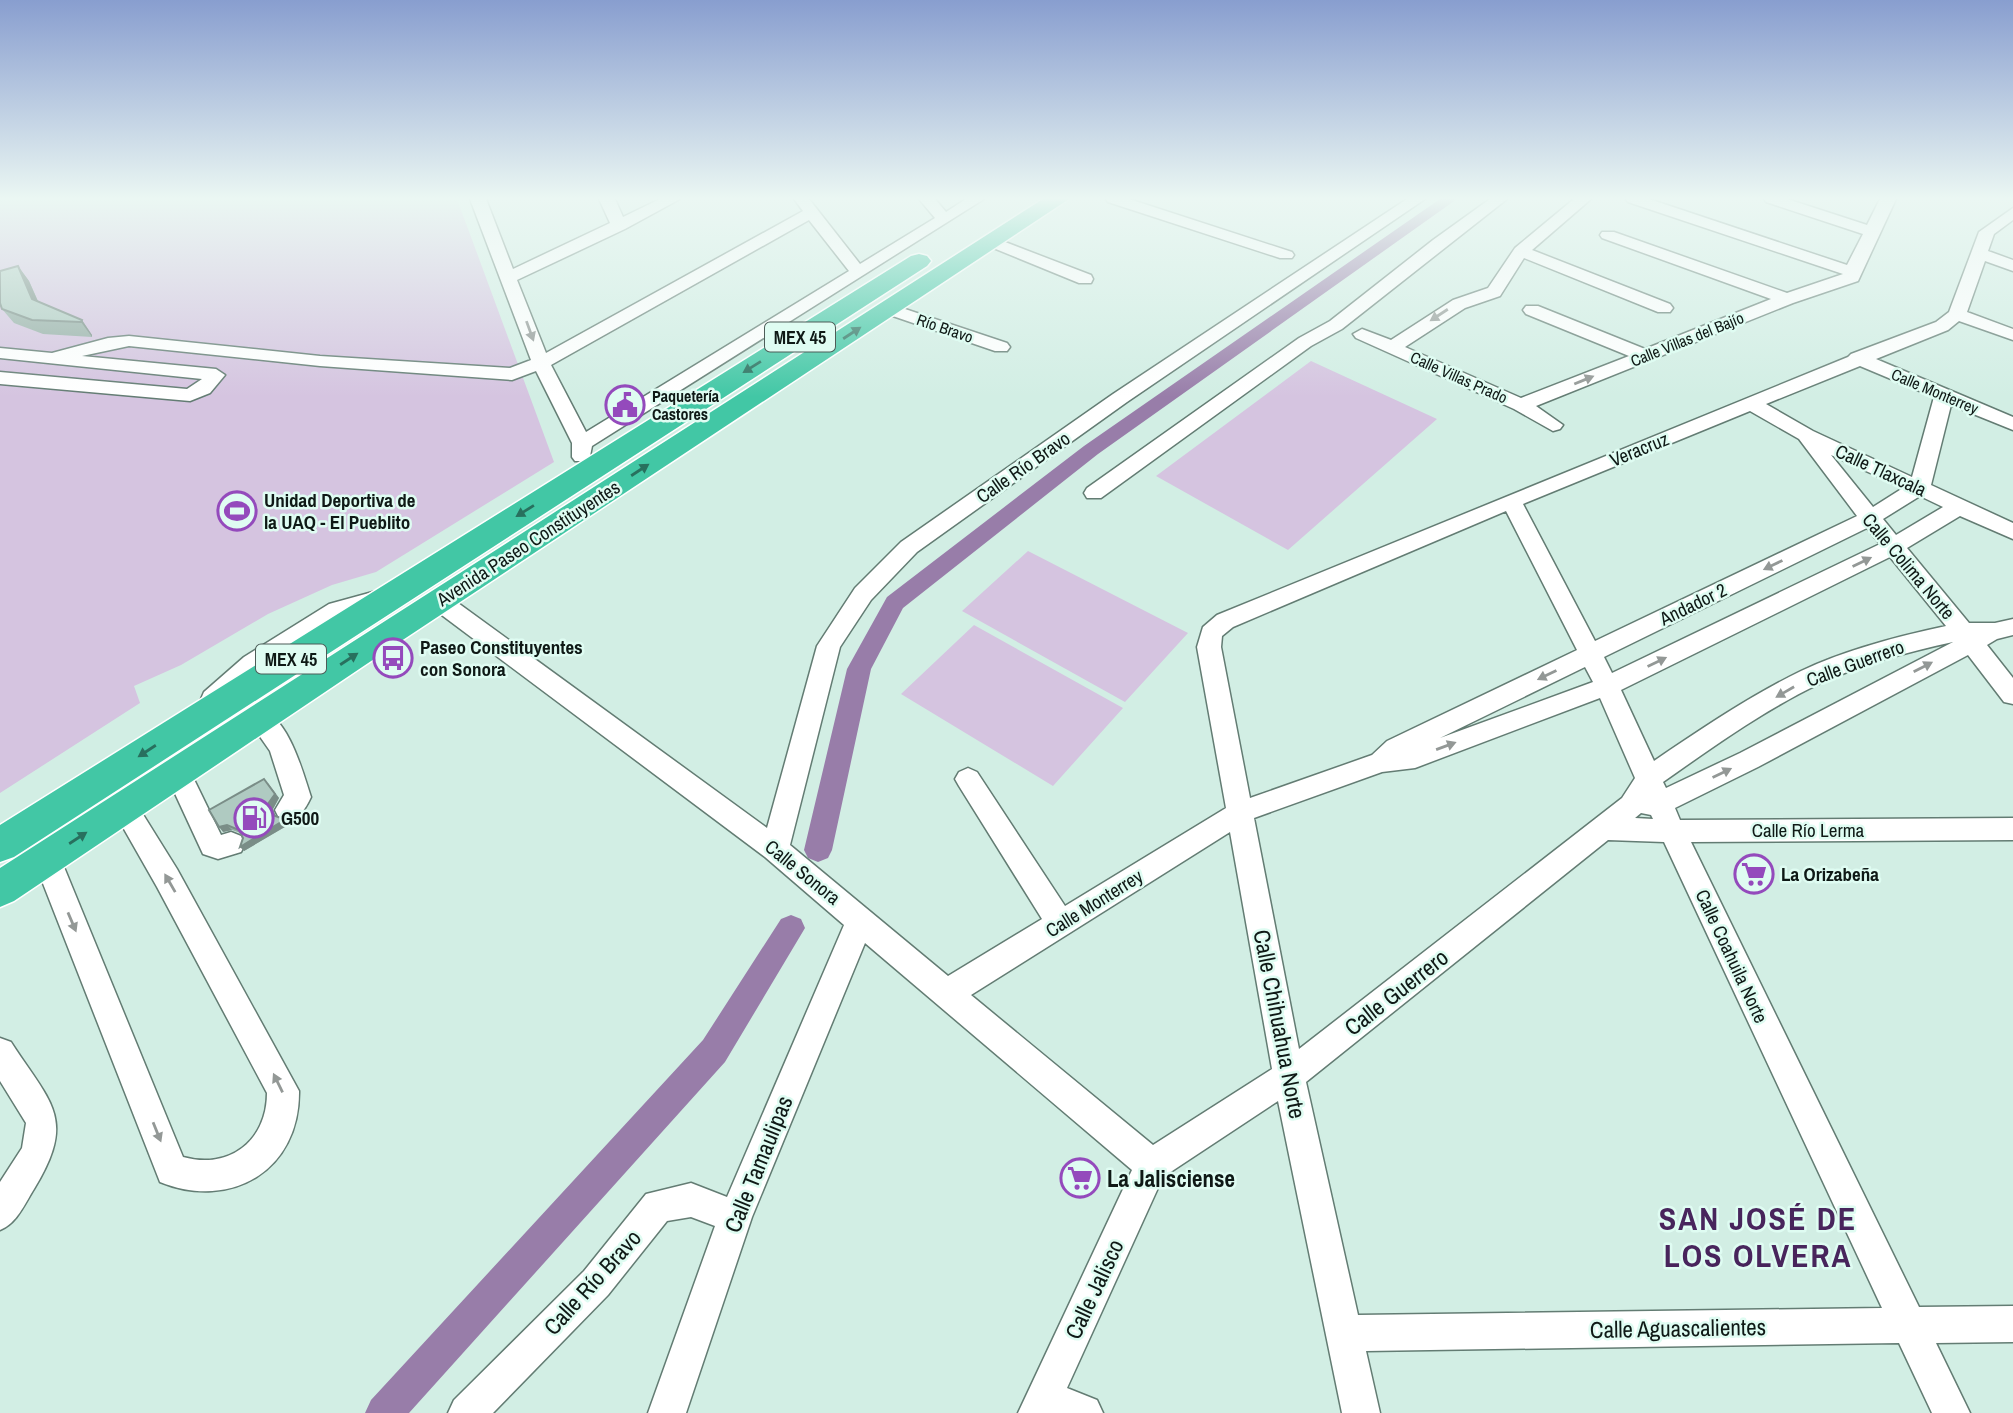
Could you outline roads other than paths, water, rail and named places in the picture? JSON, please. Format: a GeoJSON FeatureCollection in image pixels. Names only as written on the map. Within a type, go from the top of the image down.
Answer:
{"type":"FeatureCollection","features":[{"type":"Feature","properties":{"kind":"highway","name":"Avenida Paseo Constituyentes"},"geometry":{"type":"LineString","coordinates":[[0,845],[394,594],[582,459],[907,265]]}},
{"type":"Feature","properties":{"kind":"highway","name":"Avenida Paseo Constituyentes"},"geometry":{"type":"LineString","coordinates":[[0,889],[957,265]]}},
{"type":"Feature","properties":{"kind":"street"},"geometry":{"type":"LineString","coordinates":[[505,265],[541,363],[582,459],[868,265]]}},
{"type":"Feature","properties":{"kind":"street"},"geometry":{"type":"LineString","coordinates":[[510,277],[536,265]]}},
{"type":"Feature","properties":{"kind":"street"},"geometry":{"type":"LineString","coordinates":[[58,357],[108,343],[129,341],[320,361],[512,374],[541,363],[707,265]]}},
{"type":"Feature","properties":{"kind":"street"},"geometry":{"type":"LineString","coordinates":[[853,265],[858,271]]}},
{"type":"Feature","properties":{"kind":"street"},"geometry":{"type":"LineString","coordinates":[[1050,265],[1085,279]]}},
{"type":"Feature","properties":{"kind":"street","name":"Calle Río Bravo"},"geometry":{"type":"LineString","coordinates":[[782,855],[829,646],[863,594],[909,547],[1120,398],[1319,265]]}},
{"type":"Feature","properties":{"kind":"street"},"geometry":{"type":"LineString","coordinates":[[1094,493],[1305,342],[1336,325],[1411,265]]}},
{"type":"Feature","properties":{"kind":"street"},"geometry":{"type":"LineString","coordinates":[[1392,347],[1458,304],[1494,292],[1512,265]]}},
{"type":"Feature","properties":{"kind":"street"},"geometry":{"type":"LineString","coordinates":[[1556,265],[1664,308]]}},
{"type":"Feature","properties":{"kind":"street"},"geometry":{"type":"LineString","coordinates":[[1692,265],[1787,299]]}},
{"type":"Feature","properties":{"kind":"street"},"geometry":{"type":"LineString","coordinates":[[1831,265],[1852,272],[1856,265]]}},
{"type":"Feature","properties":{"kind":"street"},"geometry":{"type":"LineString","coordinates":[[1974,265],[1957,314],[2013,335]]}},
{"type":"Feature","properties":{"kind":"street","name":"Calle Villas del Bajío"},"geometry":{"type":"LineString","coordinates":[[1521,405],[1787,299],[1852,277],[1852,272]]}},
{"type":"Feature","properties":{"kind":"street","name":"Río Bravo"},"geometry":{"type":"LineString","coordinates":[[890,309],[1001,348]]}},
{"type":"Feature","properties":{"kind":"street"},"geometry":{"type":"LineString","coordinates":[[1532,310],[1646,356]]}},
{"type":"Feature","properties":{"kind":"street","name":"Veracruz"},"geometry":{"type":"LineString","coordinates":[[1211,633],[1225,621],[1752,404],[1857,358],[1942,326],[1957,314]]}},
{"type":"Feature","properties":{"kind":"street","name":"Calle Villas Prado"},"geometry":{"type":"LineString","coordinates":[[1362,334],[1521,405],[1553,425]]}},
{"type":"Feature","properties":{"kind":"street"},"geometry":{"type":"LineString","coordinates":[[0,354],[58,357],[216,375],[203,389],[190,395],[0,378]]}},
{"type":"Feature","properties":{"kind":"street","name":"Calle Monterrey"},"geometry":{"type":"LineString","coordinates":[[1857,358],[2013,424]]}},
{"type":"Feature","properties":{"kind":"street"},"geometry":{"type":"LineString","coordinates":[[1920,487],[1944,394]]}},
{"type":"Feature","properties":{"kind":"street","name":"Calle Tlaxcala"},"geometry":{"type":"LineString","coordinates":[[1752,404],[1806,435],[2013,532]]}},
{"type":"Feature","properties":{"kind":"street","name":"Calle Colima Norte"},"geometry":{"type":"LineString","coordinates":[[1806,435],[1868,519],[1974,644],[2013,695]]}},
{"type":"Feature","properties":{"kind":"street","name":"Andador 2"},"geometry":{"type":"LineString","coordinates":[[1381,762],[1396,748],[1868,519],[1920,487]]}},
{"type":"Feature","properties":{"kind":"street","name":"Calle Coahuila Norte"},"geometry":{"type":"LineString","coordinates":[[1511,501],[1607,686],[1672,831],[1951,1413]]}},
{"type":"Feature","properties":{"kind":"street","name":"Andador 2"},"geometry":{"type":"LineString","coordinates":[[1241,812],[1381,762],[1406,761],[1607,686],[1893,547],[1919,529],[1960,508]]}},
{"type":"Feature","properties":{"kind":"street","name":"Calle Sonora"},"geometry":{"type":"LineString","coordinates":[[439,601],[782,855],[1152,1165]]}},
{"type":"Feature","properties":{"kind":"street","name":"Calle Guerrero"},"geometry":{"type":"LineString","coordinates":[[1152,1165],[1289,1076],[1631,806],[1655,790],[2004,629]]}},
{"type":"Feature","properties":{"kind":"street","name":"Calle Chihuahua Norte"},"geometry":{"type":"LineString","coordinates":[[1211,633],[1209,647],[1289,1076],[1361,1413]]}},
{"type":"Feature","properties":{"kind":"street","name":"Calle Guerrero"},"geometry":{"type":"LineString","coordinates":[[1655,790],[1713,734],[1811,677],[1903,644],[1974,644]]}},
{"type":"Feature","properties":{"kind":"street"},"geometry":{"type":"LineString","coordinates":[[1974,644],[2013,671]]}},
{"type":"Feature","properties":{"kind":"street"},"geometry":{"type":"LineString","coordinates":[[259,718],[281,747],[298,797],[288,810]]}},
{"type":"Feature","properties":{"kind":"street"},"geometry":{"type":"LineString","coordinates":[[178,772],[213,846],[231,844]]}},
{"type":"Feature","properties":{"kind":"street"},"geometry":{"type":"LineString","coordinates":[[968,779],[1060,923]]}},
{"type":"Feature","properties":{"kind":"street"},"geometry":{"type":"LineString","coordinates":[[47,858],[173,1170],[187,1177],[233,1172],[271,1147],[282,1125],[286,1108],[283,1091],[167,878],[125,807]]}},
{"type":"Feature","properties":{"kind":"street","name":"Calle Monterrey"},"geometry":{"type":"LineString","coordinates":[[946,994],[1241,812]]}},
{"type":"Feature","properties":{"kind":"street","name":"Calle Río Lerma"},"geometry":{"type":"LineString","coordinates":[[1603,828],[1672,831],[2013,829]]}},
{"type":"Feature","properties":{"kind":"street","name":"Calle Tamaulipas"},"geometry":{"type":"LineString","coordinates":[[667,1413],[734,1217],[853,912]]}},
{"type":"Feature","properties":{"kind":"street"},"geometry":{"type":"LineString","coordinates":[[0,1053],[42,1120],[37,1153],[0,1213]]}},
{"type":"Feature","properties":{"kind":"street","name":"Calle Jalisco"},"geometry":{"type":"LineString","coordinates":[[1041,1405],[1152,1165]]}},
{"type":"Feature","properties":{"kind":"street","name":"Calle Río Bravo"},"geometry":{"type":"LineString","coordinates":[[467,1413],[596,1283],[658,1206],[691,1200],[734,1217]]}},
{"type":"Feature","properties":{"kind":"street","name":"Calle Aguascalientes"},"geometry":{"type":"LineString","coordinates":[[1343,1333],[2013,1324]]}},
{"type":"Feature","properties":{"kind":"street"},"geometry":{"type":"LineString","coordinates":[[1041,1405],[1084,1413]]}},
{"type":"Feature","properties":{"kind":"waterway"},"geometry":{"type":"LineString","coordinates":[[818,850],[859,669],[895,603],[1091,450],[1356,265]]}},
{"type":"Feature","properties":{"kind":"waterway"},"geometry":{"type":"LineString","coordinates":[[384,1413],[714,1051],[791,928]]}},
{"type":"Feature","properties":{"kind":"place","name":"Paquetería Castores"},"geometry":{"type":"Point","coordinates":[625,405]}},
{"type":"Feature","properties":{"kind":"place","name":"Unidad Deportiva de la UAQ - El Pueblito"},"geometry":{"type":"Point","coordinates":[237,511]}},
{"type":"Feature","properties":{"kind":"place","name":"Paseo Constituyentes con Sonora"},"geometry":{"type":"Point","coordinates":[393,658]}},
{"type":"Feature","properties":{"kind":"place","name":"G500"},"geometry":{"type":"Point","coordinates":[254,818]}},
{"type":"Feature","properties":{"kind":"place","name":"La Orizabeña"},"geometry":{"type":"Point","coordinates":[1754,874]}},
{"type":"Feature","properties":{"kind":"place","name":"La Jalisciense"},"geometry":{"type":"Point","coordinates":[1080,1178]}},
{"type":"Feature","properties":{"kind":"district","name":"SAN JOSÉ DE LOS OLVERA"},"geometry":{"type":"Point","coordinates":[1758,1236]}}]}
